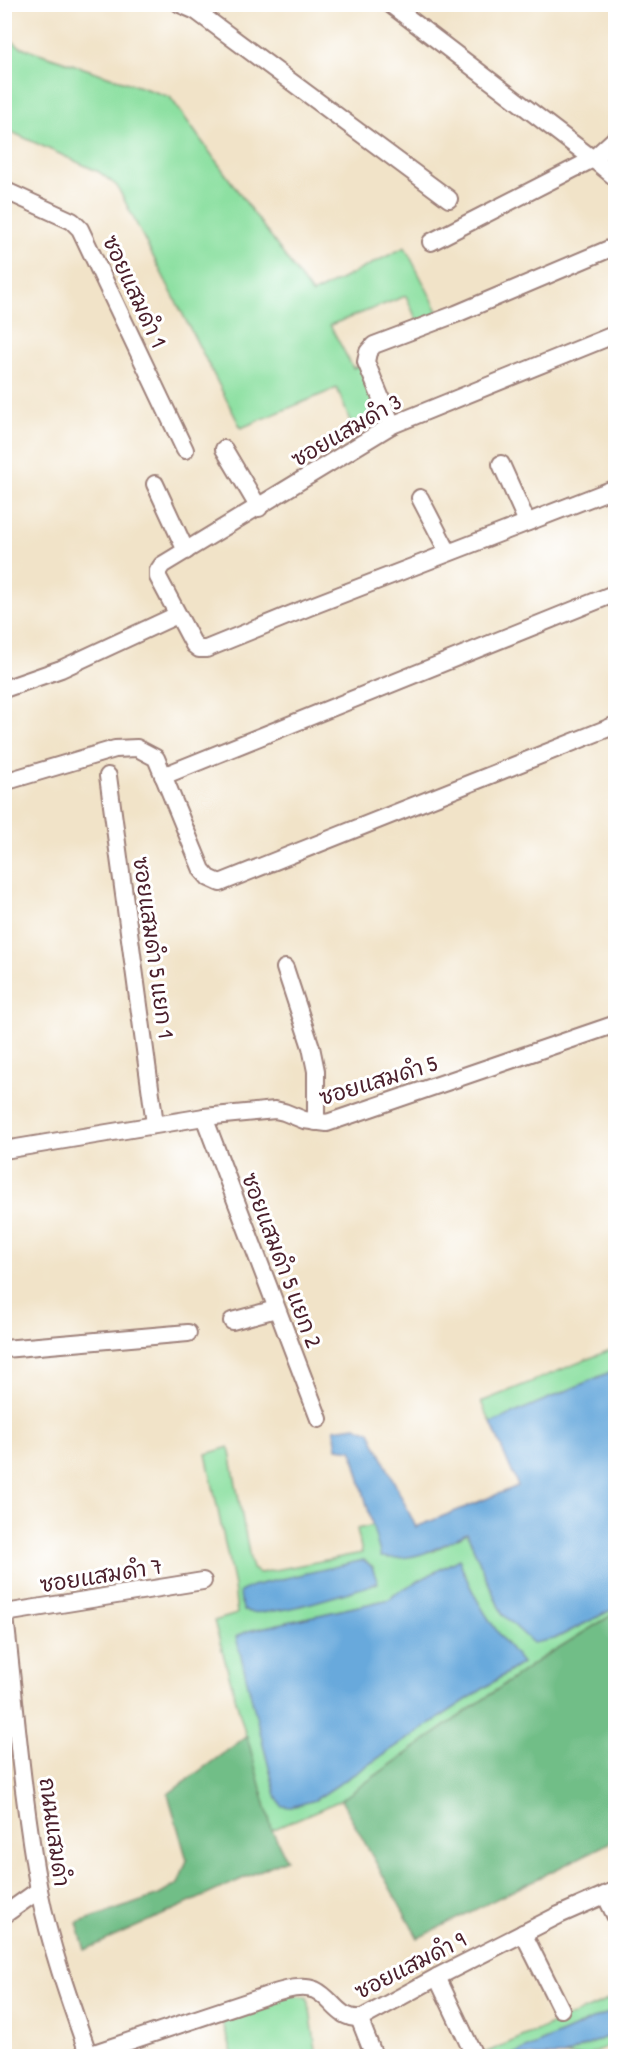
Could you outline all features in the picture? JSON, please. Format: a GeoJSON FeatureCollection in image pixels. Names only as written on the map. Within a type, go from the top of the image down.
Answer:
{"type":"FeatureCollection","features":[{"type":"Feature","properties":{"kind":"street"},"geometry":{"type":"LineString","coordinates":[[180,4],[196,11],[449,199]]}},
{"type":"Feature","properties":{"kind":"street"},"geometry":{"type":"LineString","coordinates":[[390,4],[615,178]]}},
{"type":"Feature","properties":{"kind":"street"},"geometry":{"type":"LineString","coordinates":[[431,242],[593,159],[615,138]]}},
{"type":"Feature","properties":{"kind":"street","name":"ซอยแสมดำ 1"},"geometry":{"type":"LineString","coordinates":[[4,190],[72,221],[80,229],[185,450]]}},
{"type":"Feature","properties":{"kind":"street"},"geometry":{"type":"LineString","coordinates":[[392,425],[366,362],[368,352],[374,345],[456,314],[615,246]]}},
{"type":"Feature","properties":{"kind":"street","name":"ซอยแสมดำ 3"},"geometry":{"type":"LineString","coordinates":[[615,334],[392,425],[162,566],[158,571],[159,577],[194,645],[206,650],[448,552],[615,488]]}},
{"type":"Feature","properties":{"kind":"street"},"geometry":{"type":"LineString","coordinates":[[224,449],[259,508]]}},
{"type":"Feature","properties":{"kind":"street"},"geometry":{"type":"LineString","coordinates":[[501,464],[527,522]]}},
{"type":"Feature","properties":{"kind":"street"},"geometry":{"type":"LineString","coordinates":[[155,484],[186,551]]}},
{"type":"Feature","properties":{"kind":"street"},"geometry":{"type":"LineString","coordinates":[[420,498],[448,552]]}},
{"type":"Feature","properties":{"kind":"street"},"geometry":{"type":"LineString","coordinates":[[163,776],[615,593]]}},
{"type":"Feature","properties":{"kind":"street"},"geometry":{"type":"LineString","coordinates":[[4,688],[61,669],[177,615]]}},
{"type":"Feature","properties":{"kind":"street"},"geometry":{"type":"LineString","coordinates":[[4,782],[115,749],[137,748],[156,759],[202,870],[209,878],[220,883],[615,725]]}},
{"type":"Feature","properties":{"kind":"street","name":"ซอยแสมดำ 5 แยก 1"},"geometry":{"type":"LineString","coordinates":[[108,776],[155,1125]]}},
{"type":"Feature","properties":{"kind":"street"},"geometry":{"type":"LineString","coordinates":[[285,968],[316,1071],[316,1122]]}},
{"type":"Feature","properties":{"kind":"street","name":"ซอยแสมดำ 5"},"geometry":{"type":"LineString","coordinates":[[4,1150],[204,1117],[275,1110],[327,1123],[615,1024]]}},
{"type":"Feature","properties":{"kind":"street","name":"ซอยแสมดำ 5 แยก 2"},"geometry":{"type":"LineString","coordinates":[[204,1117],[319,1419]]}},
{"type":"Feature","properties":{"kind":"street"},"geometry":{"type":"LineString","coordinates":[[232,1321],[276,1309]]}},
{"type":"Feature","properties":{"kind":"street"},"geometry":{"type":"LineString","coordinates":[[4,1349],[188,1333]]}},
{"type":"Feature","properties":{"kind":"street","name":"ซอยแสมดำ 7"},"geometry":{"type":"LineString","coordinates":[[5,1613],[203,1581]]}},
{"type":"Feature","properties":{"kind":"street","name":"ถนนแสมดำ"},"geometry":{"type":"LineString","coordinates":[[4,1608],[26,1801],[39,1890],[70,2004],[88,2056]]}},
{"type":"Feature","properties":{"kind":"street"},"geometry":{"type":"LineString","coordinates":[[4,1916],[39,1890]]}},
{"type":"Feature","properties":{"kind":"street"},"geometry":{"type":"LineString","coordinates":[[610,1892],[615,1917]]}},
{"type":"Feature","properties":{"kind":"street","name":"ซอยแสมดำ 9"},"geometry":{"type":"LineString","coordinates":[[88,2056],[268,1995],[298,1988],[315,1990],[345,2016],[359,2018],[523,1933],[610,1892]]}},
{"type":"Feature","properties":{"kind":"street"},"geometry":{"type":"LineString","coordinates":[[523,1933],[561,2009]]}},
{"type":"Feature","properties":{"kind":"street"},"geometry":{"type":"LineString","coordinates":[[437,1977],[474,2055]]}},
{"type":"Feature","properties":{"kind":"street"},"geometry":{"type":"LineString","coordinates":[[359,2018],[374,2056]]}},
{"type":"Feature","properties":{"kind":"green space"},"geometry":{"type":"Polygon","coordinates":[[[5,36],[21,47],[170,97],[312,294],[405,247],[439,313],[417,321],[406,296],[330,325],[353,368],[361,365],[379,415],[352,426],[337,388],[241,428],[117,186],[99,172],[5,129],[5,36]]]}},
{"type":"Feature","properties":{"kind":"green space"},"geometry":{"type":"Polygon","coordinates":[[[615,1348],[615,1370],[491,1423],[481,1402],[615,1348]]]}},
{"type":"Feature","properties":{"kind":"green space"},"geometry":{"type":"Polygon","coordinates":[[[229,1447],[252,1569],[260,1573],[362,1553],[357,1529],[374,1525],[381,1556],[433,1551],[467,1533],[502,1614],[555,1639],[615,1608],[615,1613],[539,1660],[341,1800],[272,1830],[214,1621],[237,1614],[234,1586],[206,1454],[229,1447]],[[459,1559],[394,1594],[390,1599],[248,1631],[237,1637],[277,1799],[291,1807],[315,1800],[522,1663],[485,1614],[459,1559]],[[364,1560],[252,1586],[373,1567],[364,1560]]]}},
{"type":"Feature","properties":{"kind":"green space"},"geometry":{"type":"Polygon","coordinates":[[[615,1613],[615,1840],[418,1938],[341,1800],[539,1660],[615,1613]]]}},
{"type":"Feature","properties":{"kind":"green space"},"geometry":{"type":"Polygon","coordinates":[[[247,1736],[272,1830],[286,1859],[85,1950],[77,1923],[159,1895],[178,1884],[187,1860],[168,1794],[247,1736]]]}},
{"type":"Feature","properties":{"kind":"green space"},"geometry":{"type":"Polygon","coordinates":[[[288,1995],[308,1997],[317,2056],[233,2056],[221,2017],[288,1995]]]}},
{"type":"Feature","properties":{"kind":"green space"},"geometry":{"type":"Polygon","coordinates":[[[615,1997],[615,2010],[510,2056],[478,2056],[615,1997]]]}},
{"type":"Feature","properties":{"kind":"green space"},"geometry":{"type":"Polygon","coordinates":[[[615,2033],[615,2043],[586,2056],[563,2056],[615,2033]]]}},
{"type":"Feature","properties":{"kind":"water"},"geometry":{"type":"Polygon","coordinates":[[[615,1370],[615,1608],[554,1639],[533,1643],[502,1614],[467,1533],[436,1549],[416,1556],[381,1557],[352,1450],[337,1448],[334,1429],[356,1426],[370,1432],[416,1527],[518,1486],[491,1423],[615,1370]]]}},
{"type":"Feature","properties":{"kind":"water"},"geometry":{"type":"Polygon","coordinates":[[[459,1559],[485,1614],[522,1663],[315,1800],[291,1807],[282,1806],[277,1799],[236,1637],[248,1631],[390,1599],[394,1594],[459,1559]]]}},
{"type":"Feature","properties":{"kind":"water"},"geometry":{"type":"Polygon","coordinates":[[[364,1560],[372,1567],[378,1583],[291,1608],[257,1612],[244,1611],[240,1592],[252,1586],[364,1560]]]}},
{"type":"Feature","properties":{"kind":"water"},"geometry":{"type":"Polygon","coordinates":[[[615,2010],[615,2033],[563,2056],[510,2056],[615,2010]]]}}]}
